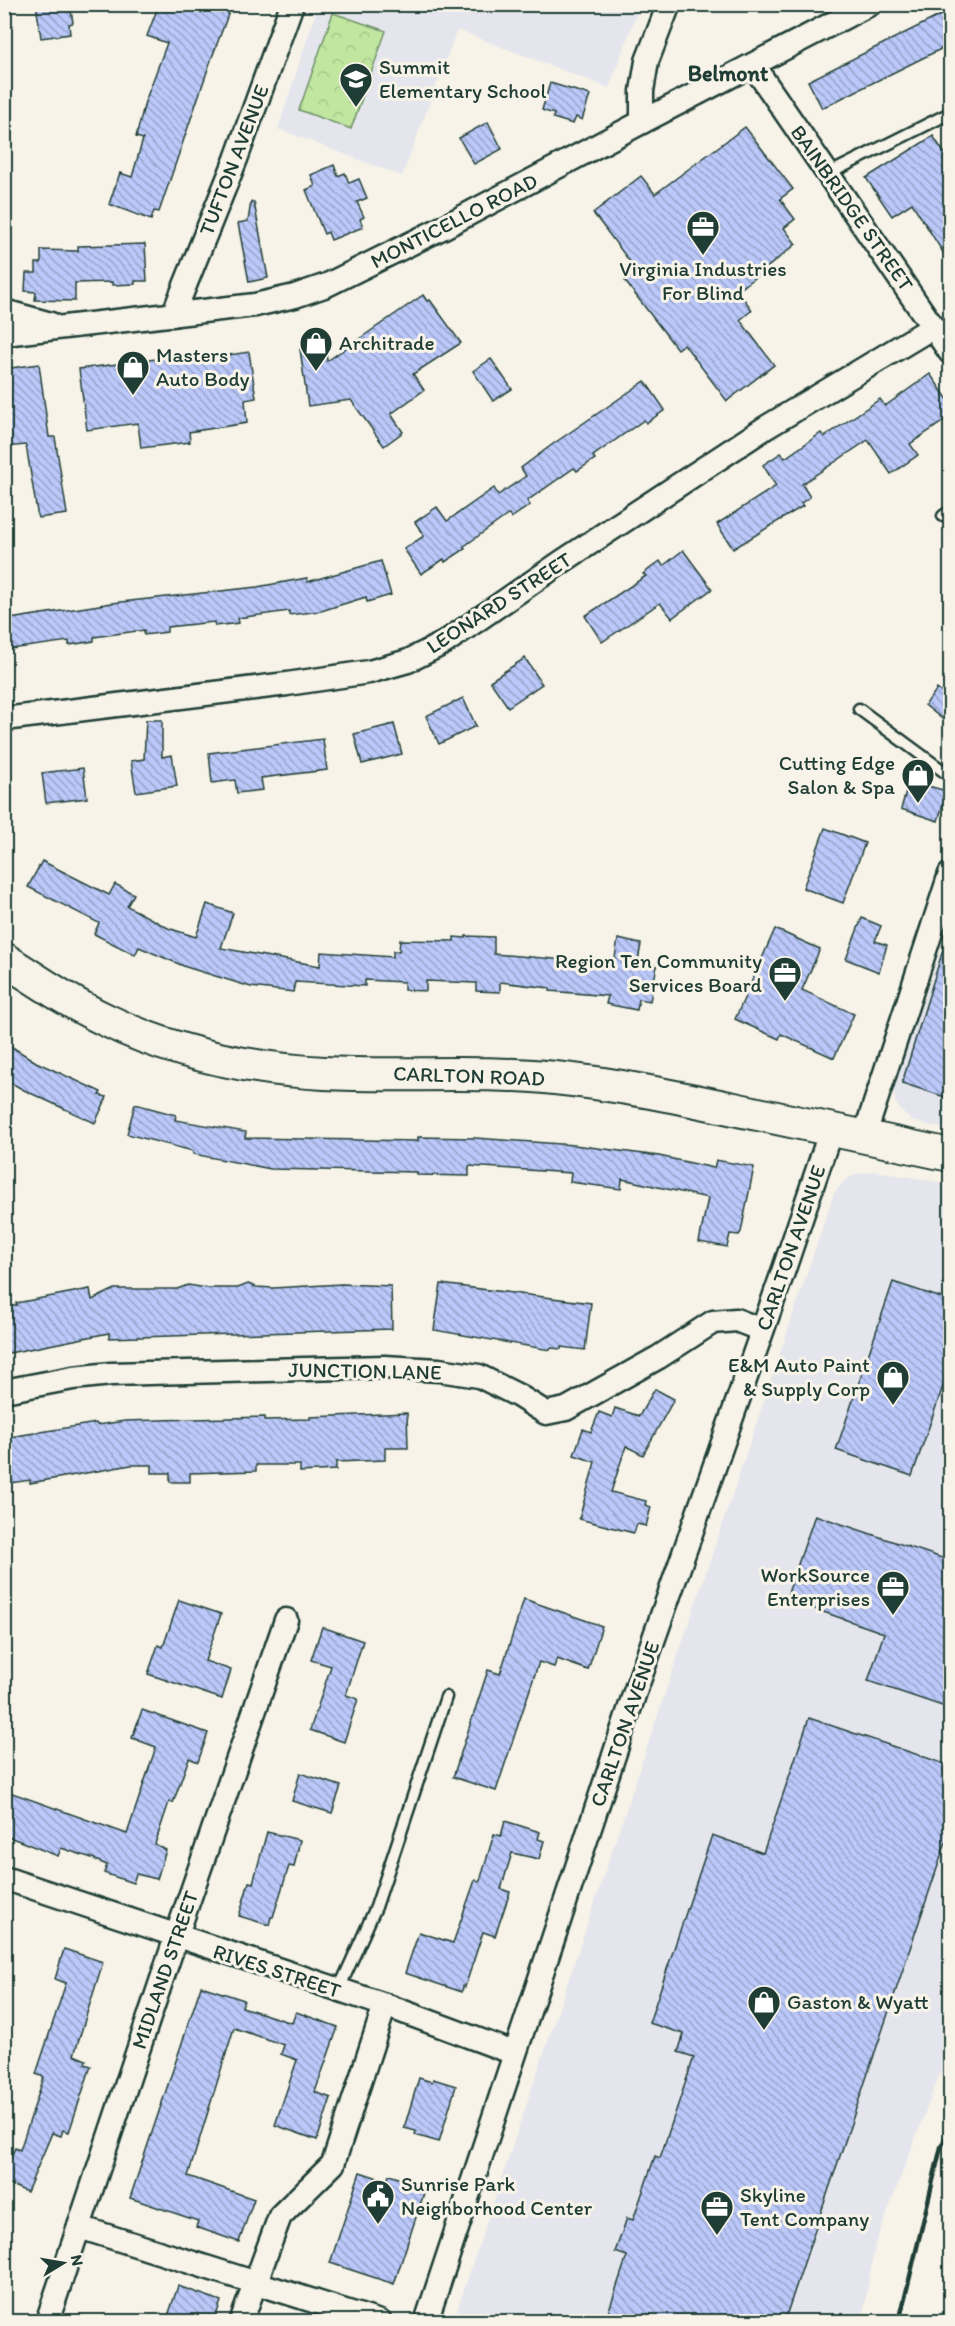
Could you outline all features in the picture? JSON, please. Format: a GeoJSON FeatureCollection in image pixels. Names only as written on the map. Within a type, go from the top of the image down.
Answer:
{"type":"FeatureCollection","features":[{"type":"Feature","properties":{"kind":"main road","name":"CARLTON ROAD"},"geometry":{"type":"LineString","coordinates":[[4,959],[68,1000],[108,1021],[149,1039],[203,1055],[264,1067],[325,1073],[488,1074],[573,1080],[685,1098],[951,1155]]}},
{"type":"Feature","properties":{"kind":"street","name":"TUFTON AVENUE"},"geometry":{"type":"LineString","coordinates":[[173,315],[236,159],[292,4]]}},
{"type":"Feature","properties":{"kind":"street"},"geometry":{"type":"LineString","coordinates":[[642,122],[642,91],[648,62],[669,4]]}},
{"type":"Feature","properties":{"kind":"street","name":"MONTICELLO ROAD"},"geometry":{"type":"LineString","coordinates":[[4,334],[255,305],[296,296],[327,285],[442,228],[870,4]]}},
{"type":"Feature","properties":{"kind":"street","name":"BAINBRIDGE STREET"},"geometry":{"type":"LineString","coordinates":[[753,65],[951,352]]}},
{"type":"Feature","properties":{"kind":"street"},"geometry":{"type":"LineString","coordinates":[[4,311],[64,327]]}},
{"type":"Feature","properties":{"kind":"street","name":"LEONARD STREET"},"geometry":{"type":"LineString","coordinates":[[4,719],[287,684],[369,672],[408,661],[444,643],[563,561],[765,428],[933,327]]}},
{"type":"Feature","properties":{"kind":"street"},"geometry":{"type":"LineString","coordinates":[[864,1137],[951,874]]}},
{"type":"Feature","properties":{"kind":"street","name":"CARLTON AVENUE"},"geometry":{"type":"LineString","coordinates":[[426,2322],[635,1692],[831,1130]]}},
{"type":"Feature","properties":{"kind":"street","name":"JUNCTION LANE"},"geometry":{"type":"LineString","coordinates":[[4,1391],[73,1378],[111,1374],[384,1367],[439,1370],[479,1376],[546,1413],[566,1409],[660,1357],[713,1322],[736,1320],[762,1330]]}},
{"type":"Feature","properties":{"kind":"street","name":"MIDLAND STREET"},"geometry":{"type":"LineString","coordinates":[[47,2322],[176,1937],[286,1620]]}},
{"type":"Feature","properties":{"kind":"street","name":"RIVES STREET"},"geometry":{"type":"LineString","coordinates":[[4,1878],[385,2006],[514,2053]]}},
{"type":"Feature","properties":{"kind":"street"},"geometry":{"type":"LineString","coordinates":[[241,2322],[280,2216],[333,2164],[385,2006]]}},
{"type":"Feature","properties":{"kind":"street"},"geometry":{"type":"LineString","coordinates":[[80,2227],[380,2322]]}},
{"type":"Feature","properties":{"kind":"lane"},"geometry":{"type":"LineString","coordinates":[[828,174],[951,114]]}},
{"type":"Feature","properties":{"kind":"lane"},"geometry":{"type":"LineString","coordinates":[[859,709],[951,776]]}},
{"type":"Feature","properties":{"kind":"lane"},"geometry":{"type":"LineString","coordinates":[[338,1991],[376,1907],[446,1697]]}},
{"type":"Feature","properties":{"kind":"shaded area","name":"Summit Elementary School"},"geometry":{"type":"Polygon","coordinates":[[[318,5],[640,5],[609,88],[457,30],[402,176],[278,129],[318,5]]]}},
{"type":"Feature","properties":{"kind":"shaded area"},"geometry":{"type":"Polygon","coordinates":[[[950,925],[950,1130],[912,1121],[895,1102],[893,1087],[950,925]]]}},
{"type":"Feature","properties":{"kind":"shaded area"},"geometry":{"type":"Polygon","coordinates":[[[875,1171],[950,1184],[950,2047],[875,2245],[862,2321],[453,2322],[834,1193],[845,1180],[857,1174],[875,1171]]]}},
{"type":"Feature","properties":{"kind":"green space"},"geometry":{"type":"Polygon","coordinates":[[[333,13],[386,31],[351,129],[299,110],[333,13]]]}},
{"type":"Feature","properties":{"kind":"building"},"geometry":{"type":"Polygon","coordinates":[[[36,4],[70,4],[73,23],[69,24],[70,34],[41,38],[36,4]]]}},
{"type":"Feature","properties":{"kind":"building"},"geometry":{"type":"Polygon","coordinates":[[[159,4],[232,4],[159,212],[154,211],[151,220],[109,204],[120,173],[132,177],[143,139],[136,137],[145,102],[167,43],[147,36],[159,4]]]}},
{"type":"Feature","properties":{"kind":"building"},"geometry":{"type":"Polygon","coordinates":[[[951,10],[951,44],[822,108],[808,81],[951,10]]]}},
{"type":"Feature","properties":{"kind":"building"},"geometry":{"type":"Polygon","coordinates":[[[550,83],[590,95],[582,120],[576,117],[573,124],[553,118],[554,114],[542,110],[550,83]]]}},
{"type":"Feature","properties":{"kind":"building"},"geometry":{"type":"Polygon","coordinates":[[[488,122],[502,149],[474,164],[459,138],[488,122]]]}},
{"type":"Feature","properties":{"kind":"building","name":"Virginia Industries For Blind"},"geometry":{"type":"Polygon","coordinates":[[[745,127],[793,189],[780,199],[795,219],[784,228],[796,244],[738,291],[752,310],[740,320],[774,365],[727,401],[684,344],[677,349],[625,281],[637,271],[593,213],[641,176],[655,194],[745,127]]]}},
{"type":"Feature","properties":{"kind":"building"},"geometry":{"type":"Polygon","coordinates":[[[933,136],[951,163],[951,265],[912,203],[892,216],[866,178],[933,136]]]}},
{"type":"Feature","properties":{"kind":"building"},"geometry":{"type":"Polygon","coordinates":[[[334,165],[338,176],[345,173],[349,183],[359,179],[367,198],[357,202],[364,217],[360,219],[363,227],[331,240],[328,232],[324,234],[306,190],[315,186],[311,175],[334,165]]]}},
{"type":"Feature","properties":{"kind":"building"},"geometry":{"type":"Polygon","coordinates":[[[251,202],[254,202],[268,278],[249,282],[238,223],[248,221],[251,202]]]}},
{"type":"Feature","properties":{"kind":"building"},"geometry":{"type":"Polygon","coordinates":[[[145,244],[147,281],[112,285],[112,282],[75,283],[75,301],[35,300],[36,292],[25,291],[26,273],[36,273],[36,263],[41,263],[41,250],[78,251],[78,246],[145,244]]]}},
{"type":"Feature","properties":{"kind":"building"},"geometry":{"type":"Polygon","coordinates":[[[423,295],[427,301],[430,300],[461,343],[413,374],[424,390],[391,414],[403,432],[384,446],[351,400],[308,406],[300,349],[325,345],[327,361],[423,295]]]}},
{"type":"Feature","properties":{"kind":"building","name":"Masters Auto Body"},"geometry":{"type":"Polygon","coordinates":[[[249,352],[256,398],[245,400],[247,423],[189,432],[190,442],[141,448],[138,423],[87,430],[79,369],[179,356],[180,362],[249,352]]]}},
{"type":"Feature","properties":{"kind":"building"},"geometry":{"type":"Polygon","coordinates":[[[491,359],[512,389],[493,401],[473,371],[491,359]]]}},
{"type":"Feature","properties":{"kind":"building"},"geometry":{"type":"Polygon","coordinates":[[[39,364],[49,437],[55,437],[67,514],[38,518],[26,445],[4,447],[4,369],[39,364]]]}},
{"type":"Feature","properties":{"kind":"building"},"geometry":{"type":"Polygon","coordinates":[[[930,374],[951,404],[951,416],[910,444],[918,455],[891,474],[868,440],[802,484],[810,497],[801,503],[803,506],[733,549],[717,524],[776,486],[763,465],[781,453],[785,458],[821,433],[824,437],[880,399],[885,406],[930,374]]]}},
{"type":"Feature","properties":{"kind":"building"},"geometry":{"type":"Polygon","coordinates":[[[645,381],[665,410],[646,423],[644,420],[593,456],[595,459],[577,471],[574,468],[527,501],[530,505],[511,518],[509,514],[463,547],[465,549],[421,574],[404,549],[424,536],[415,522],[437,507],[447,521],[494,488],[498,495],[526,476],[521,468],[645,381]]]}},
{"type":"Feature","properties":{"kind":"building"},"geometry":{"type":"Polygon","coordinates":[[[683,550],[712,589],[672,618],[660,603],[602,642],[585,616],[646,576],[643,574],[660,561],[663,566],[683,550]]]}},
{"type":"Feature","properties":{"kind":"building"},"geometry":{"type":"Polygon","coordinates":[[[381,561],[391,595],[367,602],[366,597],[321,611],[289,615],[289,611],[238,618],[239,623],[215,626],[214,622],[167,627],[167,632],[144,635],[144,630],[94,637],[94,641],[69,645],[69,641],[4,650],[4,620],[112,603],[257,587],[307,578],[307,582],[381,561]]]}},
{"type":"Feature","properties":{"kind":"building"},"geometry":{"type":"Polygon","coordinates":[[[525,658],[542,684],[508,707],[490,681],[525,658]]]}},
{"type":"Feature","properties":{"kind":"building"},"geometry":{"type":"Polygon","coordinates":[[[937,689],[951,700],[951,726],[925,705],[937,689]]]}},
{"type":"Feature","properties":{"kind":"building"},"geometry":{"type":"Polygon","coordinates":[[[463,698],[476,726],[439,744],[426,716],[463,698]]]}},
{"type":"Feature","properties":{"kind":"building"},"geometry":{"type":"Polygon","coordinates":[[[146,720],[162,720],[162,757],[172,755],[177,786],[136,792],[131,761],[144,759],[146,720]]]}},
{"type":"Feature","properties":{"kind":"building"},"geometry":{"type":"Polygon","coordinates":[[[394,724],[402,754],[362,764],[354,734],[394,724]]]}},
{"type":"Feature","properties":{"kind":"building"},"geometry":{"type":"Polygon","coordinates":[[[323,739],[327,770],[261,778],[263,790],[237,793],[235,780],[212,783],[209,753],[323,739]]]}},
{"type":"Feature","properties":{"kind":"building"},"geometry":{"type":"Polygon","coordinates":[[[83,768],[87,798],[46,803],[42,773],[83,768]]]}},
{"type":"Feature","properties":{"kind":"building"},"geometry":{"type":"Polygon","coordinates":[[[909,781],[947,791],[938,821],[901,809],[909,781]]]}},
{"type":"Feature","properties":{"kind":"building"},"geometry":{"type":"Polygon","coordinates":[[[825,828],[865,843],[843,903],[803,888],[825,828]]]}},
{"type":"Feature","properties":{"kind":"building"},"geometry":{"type":"Polygon","coordinates":[[[42,861],[109,895],[115,884],[134,894],[127,906],[168,928],[196,937],[207,904],[233,913],[221,948],[320,966],[321,952],[393,957],[393,951],[399,951],[400,940],[454,941],[454,937],[494,937],[494,954],[614,964],[618,939],[641,944],[638,961],[657,966],[650,1001],[639,999],[637,1010],[606,1004],[608,996],[550,991],[550,988],[500,982],[500,992],[476,991],[476,983],[426,981],[426,991],[404,990],[404,982],[365,980],[365,986],[295,982],[293,992],[251,987],[186,967],[139,947],[135,955],[94,934],[99,923],[28,887],[42,861]]]}},
{"type":"Feature","properties":{"kind":"building"},"geometry":{"type":"Polygon","coordinates":[[[862,918],[881,926],[875,941],[887,945],[879,972],[846,959],[862,918]]]}},
{"type":"Feature","properties":{"kind":"building","name":"Region Ten Community Services Board"},"geometry":{"type":"Polygon","coordinates":[[[775,929],[820,949],[802,990],[854,1014],[834,1058],[781,1034],[779,1039],[735,1019],[775,929]]]}},
{"type":"Feature","properties":{"kind":"building"},"geometry":{"type":"Polygon","coordinates":[[[946,940],[951,941],[951,1079],[945,1097],[902,1083],[946,940]]]}},
{"type":"Feature","properties":{"kind":"building"},"geometry":{"type":"Polygon","coordinates":[[[4,1042],[36,1062],[101,1092],[99,1095],[107,1097],[95,1123],[4,1079],[4,1042]]]}},
{"type":"Feature","properties":{"kind":"building"},"geometry":{"type":"Polygon","coordinates":[[[135,1104],[176,1115],[175,1120],[246,1132],[245,1138],[418,1141],[418,1137],[475,1138],[574,1145],[659,1156],[714,1168],[716,1160],[754,1167],[741,1232],[739,1235],[730,1234],[727,1247],[699,1242],[708,1198],[622,1179],[621,1189],[570,1182],[571,1173],[469,1166],[469,1176],[417,1175],[417,1172],[271,1169],[193,1154],[193,1151],[127,1134],[135,1104]]]}},
{"type":"Feature","properties":{"kind":"building","name":"E&M Auto Paint & Supply Corp"},"geometry":{"type":"Polygon","coordinates":[[[893,1282],[951,1301],[951,1363],[912,1476],[836,1450],[893,1282]]]}},
{"type":"Feature","properties":{"kind":"building"},"geometry":{"type":"Polygon","coordinates":[[[248,1284],[273,1288],[342,1284],[391,1286],[392,1329],[109,1338],[109,1333],[4,1354],[4,1308],[17,1305],[16,1303],[90,1289],[92,1300],[115,1289],[177,1289],[188,1285],[207,1288],[238,1288],[248,1284]]]}},
{"type":"Feature","properties":{"kind":"building"},"geometry":{"type":"Polygon","coordinates":[[[441,1284],[591,1303],[585,1350],[561,1347],[561,1349],[551,1348],[550,1350],[434,1330],[441,1284]]]}},
{"type":"Feature","properties":{"kind":"building"},"geometry":{"type":"Polygon","coordinates":[[[655,1389],[674,1399],[643,1455],[626,1446],[611,1492],[646,1501],[645,1505],[651,1507],[646,1526],[637,1524],[634,1533],[579,1519],[595,1462],[574,1455],[583,1429],[591,1432],[599,1412],[612,1417],[615,1408],[639,1416],[655,1389]]]}},
{"type":"Feature","properties":{"kind":"building"},"geometry":{"type":"Polygon","coordinates":[[[407,1413],[408,1448],[385,1448],[385,1460],[336,1462],[336,1470],[300,1472],[300,1465],[256,1465],[256,1471],[190,1473],[190,1482],[170,1482],[170,1473],[152,1473],[152,1465],[131,1465],[30,1483],[30,1480],[4,1484],[4,1438],[96,1423],[97,1425],[125,1421],[265,1417],[265,1420],[310,1419],[310,1417],[407,1413]]]}},
{"type":"Feature","properties":{"kind":"building","name":"WorkSource Enterprises"},"geometry":{"type":"Polygon","coordinates":[[[815,1515],[951,1561],[951,1709],[868,1681],[884,1633],[786,1599],[815,1515]]]}},
{"type":"Feature","properties":{"kind":"building"},"geometry":{"type":"Polygon","coordinates":[[[524,1599],[602,1626],[588,1670],[557,1659],[554,1667],[539,1662],[496,1791],[453,1777],[488,1670],[500,1674],[524,1599]]]}},
{"type":"Feature","properties":{"kind":"building"},"geometry":{"type":"Polygon","coordinates":[[[179,1600],[221,1614],[205,1661],[231,1670],[222,1699],[148,1674],[158,1645],[163,1647],[179,1600]]]}},
{"type":"Feature","properties":{"kind":"building"},"geometry":{"type":"Polygon","coordinates":[[[322,1627],[363,1641],[346,1695],[358,1699],[344,1742],[310,1730],[331,1666],[311,1660],[322,1627]]]}},
{"type":"Feature","properties":{"kind":"building"},"geometry":{"type":"Polygon","coordinates":[[[142,1710],[208,1733],[198,1762],[189,1758],[173,1803],[169,1802],[155,1844],[166,1850],[157,1879],[136,1874],[133,1883],[104,1873],[107,1865],[95,1859],[61,1848],[58,1856],[4,1835],[4,1790],[127,1834],[156,1747],[132,1738],[142,1710]]]}},
{"type":"Feature","properties":{"kind":"building"},"geometry":{"type":"Polygon","coordinates":[[[809,1718],[951,1766],[951,1827],[784,2322],[605,2322],[627,2256],[615,2252],[627,2218],[633,2220],[655,2156],[660,2158],[694,2057],[678,2052],[684,2034],[649,2023],[712,1835],[763,1853],[809,1718]]]}},
{"type":"Feature","properties":{"kind":"building"},"geometry":{"type":"Polygon","coordinates":[[[300,1773],[341,1786],[332,1813],[292,1801],[300,1773]]]}},
{"type":"Feature","properties":{"kind":"building"},"geometry":{"type":"Polygon","coordinates":[[[505,1821],[540,1832],[538,1839],[544,1841],[539,1859],[512,1853],[501,1889],[510,1892],[495,1936],[483,1932],[462,1992],[405,1973],[419,1932],[453,1943],[475,1880],[480,1881],[494,1834],[501,1836],[505,1821]]]}},
{"type":"Feature","properties":{"kind":"building"},"geometry":{"type":"Polygon","coordinates":[[[267,1832],[300,1840],[294,1867],[289,1866],[269,1925],[239,1916],[249,1882],[253,1883],[267,1832]]]}},
{"type":"Feature","properties":{"kind":"building"},"geometry":{"type":"Polygon","coordinates":[[[64,1949],[103,1962],[74,2055],[86,2060],[85,2064],[91,2066],[69,2132],[63,2130],[61,2136],[52,2133],[27,2192],[4,2182],[4,2157],[10,2159],[15,2148],[20,2150],[44,2077],[36,2074],[66,1983],[55,1979],[64,1949]]]}},
{"type":"Feature","properties":{"kind":"building"},"geometry":{"type":"Polygon","coordinates":[[[201,1986],[244,2000],[242,2007],[292,2023],[296,2012],[338,2027],[315,2092],[331,2098],[317,2140],[275,2125],[297,2060],[281,2054],[284,2045],[234,2028],[188,2176],[254,2199],[239,2242],[196,2227],[198,2221],[130,2198],[201,1986]]]}},
{"type":"Feature","properties":{"kind":"building"},"geometry":{"type":"Polygon","coordinates":[[[419,2078],[432,2082],[433,2079],[456,2086],[439,2142],[415,2135],[416,2131],[404,2128],[419,2078]]]}},
{"type":"Feature","properties":{"kind":"building","name":"Sunrise Park Neighborhood Center"},"geometry":{"type":"Polygon","coordinates":[[[360,2172],[387,2181],[389,2175],[426,2187],[394,2284],[330,2263],[360,2172]]]}},
{"type":"Feature","properties":{"kind":"building"},"geometry":{"type":"Polygon","coordinates":[[[178,2286],[221,2301],[214,2322],[166,2322],[178,2286]]]}},
{"type":"Feature","properties":{"kind":"railway"},"geometry":{"type":"LineString","coordinates":[[899,2322],[941,2147],[950,2129]]}},
{"type":"Feature","properties":{"kind":"place","name":"Summit Elementary School"},"geometry":{"type":"Point","coordinates":[356,108]}},
{"type":"Feature","properties":{"kind":"place","name":"Virginia Industries For Blind"},"geometry":{"type":"Point","coordinates":[703,256]}},
{"type":"Feature","properties":{"kind":"place","name":"Architrade"},"geometry":{"type":"Point","coordinates":[316,372]}},
{"type":"Feature","properties":{"kind":"place","name":"Masters Auto Body"},"geometry":{"type":"Point","coordinates":[133,396]}},
{"type":"Feature","properties":{"kind":"place","name":"Cutting Edge Salon & Spa"},"geometry":{"type":"Point","coordinates":[918,804]}},
{"type":"Feature","properties":{"kind":"place","name":"Region Ten Community Services Board"},"geometry":{"type":"Point","coordinates":[785,1002]}},
{"type":"Feature","properties":{"kind":"place","name":"E&M Auto Paint & Supply Corp"},"geometry":{"type":"Point","coordinates":[893,1406]}},
{"type":"Feature","properties":{"kind":"place","name":"WorkSource Enterprises"},"geometry":{"type":"Point","coordinates":[893,1616]}},
{"type":"Feature","properties":{"kind":"place","name":"Gaston & Wyatt"},"geometry":{"type":"Point","coordinates":[764,2031]}},
{"type":"Feature","properties":{"kind":"place","name":"Sunrise Park Neighborhood Center"},"geometry":{"type":"Point","coordinates":[378,2225]}},
{"type":"Feature","properties":{"kind":"place","name":"Skyline Tent Company"},"geometry":{"type":"Point","coordinates":[717,2236]}},
{"type":"Feature","properties":{"kind":"district","name":"Belmont"},"geometry":{"type":"Point","coordinates":[728,73]}}]}
